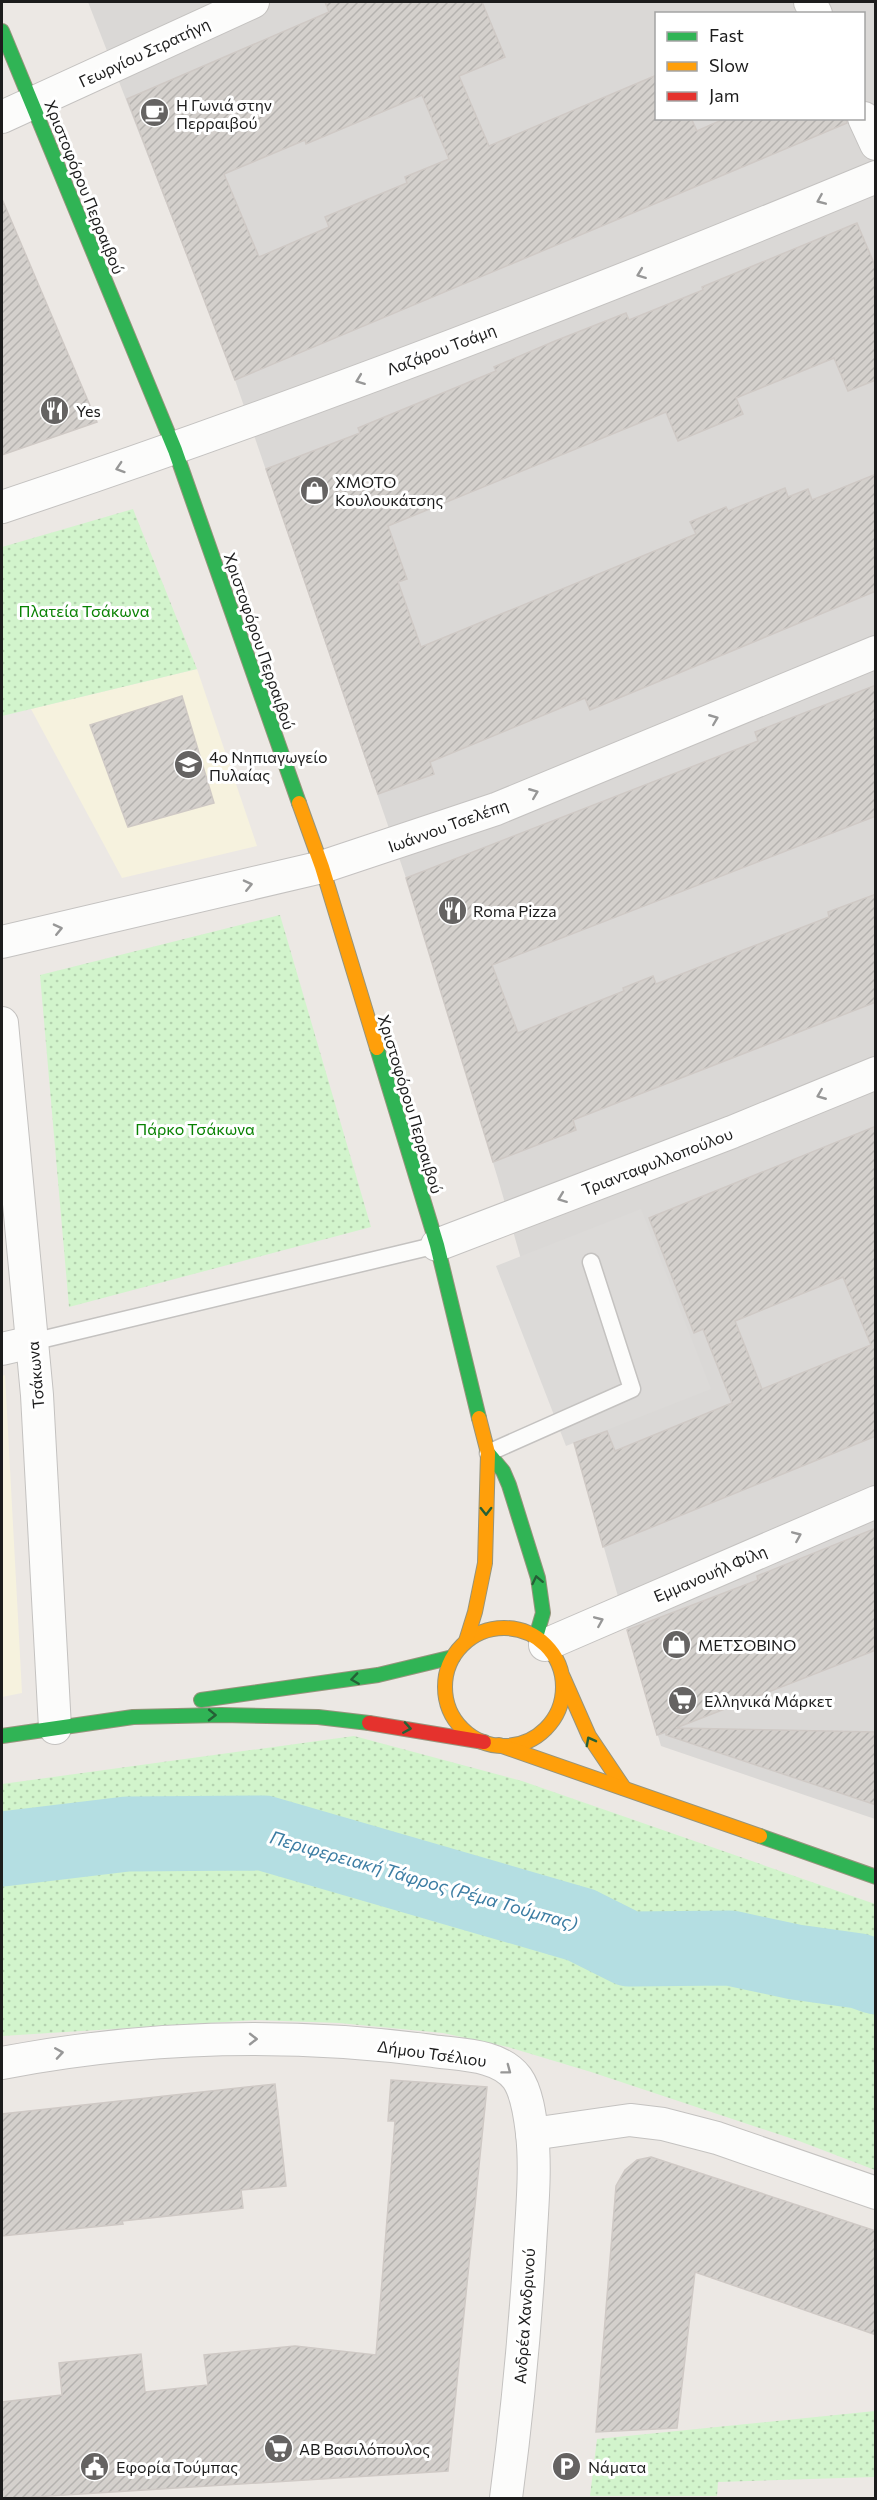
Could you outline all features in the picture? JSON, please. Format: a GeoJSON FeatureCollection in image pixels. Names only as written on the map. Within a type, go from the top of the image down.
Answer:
{"type":"FeatureCollection","features":[{"type":"Feature","properties":{"kind":"street","name":"Γεωργίου Στρατήγη"},"geometry":{"type":"LineString","coordinates":[[2,117],[253,2]]}},
{"type":"Feature","properties":{"kind":"street","name":"Χριστοφόρου Περραιβού"},"geometry":{"type":"LineString","coordinates":[[2,31],[175,450],[322,867],[437,1245],[488,1453],[485,1563],[476,1612],[466,1641]]}},
{"type":"Feature","properties":{"kind":"street"},"geometry":{"type":"LineString","coordinates":[[865,120],[876,144]]}},
{"type":"Feature","properties":{"kind":"street","name":"Λαζάρου Τσάμη"},"geometry":{"type":"LineString","coordinates":[[2,507],[175,450],[662,266],[876,177]]}},
{"type":"Feature","properties":{"kind":"street","name":"Ιωάννου Τσελέπη"},"geometry":{"type":"LineString","coordinates":[[2,942],[322,867],[496,809],[876,652]]}},
{"type":"Feature","properties":{"kind":"street","name":"Τσάκωνα"},"geometry":{"type":"LineString","coordinates":[[2,1023],[37,1395],[55,1728]]}},
{"type":"Feature","properties":{"kind":"street","name":"Τριανταφυλλοπούλου"},"geometry":{"type":"LineString","coordinates":[[437,1245],[721,1136],[876,1073]]}},
{"type":"Feature","properties":{"kind":"street"},"geometry":{"type":"LineString","coordinates":[[2,1349],[32,1342]]}},
{"type":"Feature","properties":{"kind":"street","name":"Χριστοφόρου Περραιβού"},"geometry":{"type":"LineString","coordinates":[[488,1453],[503,1471],[509,1485],[538,1578],[547,1650]]}},
{"type":"Feature","properties":{"kind":"street","name":"Εμμανουήλ Φίλη"},"geometry":{"type":"LineString","coordinates":[[547,1650],[876,1502]]}},
{"type":"Feature","properties":{"kind":"street"},"geometry":{"type":"LineString","coordinates":[[484,1742],[466,1732],[453,1716],[446,1697],[446,1676],[453,1657],[466,1641],[483,1632],[501,1628],[519,1630],[547,1650],[582,1725],[596,1750],[624,1788]]}},
{"type":"Feature","properties":{"kind":"street"},"geometry":{"type":"LineString","coordinates":[[499,1745],[520,1743],[547,1727],[561,1700],[563,1690],[547,1650]]}},
{"type":"Feature","properties":{"kind":"street"},"geometry":{"type":"LineString","coordinates":[[2,1736],[133,1717],[203,1700],[378,1676],[453,1657]]}},
{"type":"Feature","properties":{"kind":"street"},"geometry":{"type":"LineString","coordinates":[[133,1717],[194,1715],[318,1718],[406,1728],[499,1745],[876,1877]]}},
{"type":"Feature","properties":{"kind":"street","name":"Δήμου Τσέλιου"},"geometry":{"type":"LineString","coordinates":[[2,2063],[62,2052],[194,2041],[312,2040],[394,2046],[475,2057],[507,2067],[518,2079],[525,2094],[532,2134]]}},
{"type":"Feature","properties":{"kind":"street"},"geometry":{"type":"LineString","coordinates":[[532,2134],[630,2120],[663,2124],[717,2138],[876,2193]]}},
{"type":"Feature","properties":{"kind":"street","name":"Ανδρέα Χανδρινού"},"geometry":{"type":"LineString","coordinates":[[506,2499],[528,2270],[532,2198],[532,2134]]}},
{"type":"Feature","properties":{"kind":"lane"},"geometry":{"type":"LineString","coordinates":[[32,1342],[437,1245]]}},
{"type":"Feature","properties":{"kind":"lane"},"geometry":{"type":"LineString","coordinates":[[488,1453],[632,1389],[591,1262]]}},
{"type":"Feature","properties":{"kind":"shaded area"},"geometry":{"type":"Polygon","coordinates":[[[88,2],[875,2],[875,1819],[661,1746],[498,1179],[406,878],[235,380],[88,2]]]}},
{"type":"Feature","properties":{"kind":"shaded area"},"geometry":{"type":"Polygon","coordinates":[[[197,669],[257,846],[122,878],[31,709],[197,669]]]}},
{"type":"Feature","properties":{"kind":"shaded area"},"geometry":{"type":"Polygon","coordinates":[[[641,1209],[711,1389],[566,1446],[496,1266],[641,1209]]]}},
{"type":"Feature","properties":{"kind":"shaded area"},"geometry":{"type":"Polygon","coordinates":[[[5,1375],[22,1693],[2,1697],[2,1376],[5,1375]]]}},
{"type":"Feature","properties":{"kind":"green space","name":"Πλατεία Τσάκωνα"},"geometry":{"type":"Polygon","coordinates":[[[133,509],[197,669],[2,716],[2,547],[133,509]]]}},
{"type":"Feature","properties":{"kind":"green space","name":"Πάρκο Τσάκωνα"},"geometry":{"type":"Polygon","coordinates":[[[280,915],[371,1227],[69,1307],[40,975],[280,915]]]}},
{"type":"Feature","properties":{"kind":"green space"},"geometry":{"type":"Polygon","coordinates":[[[354,1736],[522,1781],[875,1904],[875,2170],[799,2141],[591,2072],[508,2047],[443,2033],[339,2023],[256,2020],[2,2036],[2,1784],[354,1736]]]}},
{"type":"Feature","properties":{"kind":"green space"},"geometry":{"type":"Polygon","coordinates":[[[875,2411],[875,2477],[718,2482],[717,2496],[590,2496],[597,2439],[875,2411]]]}},
{"type":"Feature","properties":{"kind":"building"},"geometry":{"type":"Polygon","coordinates":[[[325,2],[482,2],[505,57],[459,76],[489,146],[655,76],[655,120],[692,120],[697,131],[722,120],[846,120],[847,123],[235,380],[127,99],[329,12],[325,2]],[[422,95],[306,144],[305,140],[224,174],[259,257],[329,227],[325,217],[407,183],[405,177],[449,159],[422,95]]]}},
{"type":"Feature","properties":{"kind":"building"},"geometry":{"type":"Polygon","coordinates":[[[2,199],[97,422],[2,455],[2,199]]]}},
{"type":"Feature","properties":{"kind":"building"},"geometry":{"type":"Polygon","coordinates":[[[857,223],[876,268],[876,380],[848,391],[834,358],[736,398],[743,414],[678,441],[666,412],[388,526],[407,579],[398,582],[421,647],[696,534],[690,522],[726,507],[728,511],[785,488],[788,497],[808,489],[812,500],[876,474],[876,591],[590,710],[585,698],[430,762],[434,774],[378,794],[266,469],[360,433],[358,428],[496,371],[494,367],[555,341],[626,313],[629,320],[857,223]]]}},
{"type":"Feature","properties":{"kind":"building"},"geometry":{"type":"Polygon","coordinates":[[[876,685],[876,816],[492,965],[518,1033],[624,991],[623,988],[653,976],[656,984],[829,917],[828,912],[876,894],[876,1002],[573,1120],[576,1130],[493,1162],[406,878],[758,741],[755,732],[876,685]]]}},
{"type":"Feature","properties":{"kind":"building"},"geometry":{"type":"Polygon","coordinates":[[[182,696],[214,803],[128,827],[90,725],[182,696]]]}},
{"type":"Feature","properties":{"kind":"building"},"geometry":{"type":"Polygon","coordinates":[[[876,1126],[876,1436],[603,1547],[574,1443],[607,1431],[615,1451],[732,1403],[703,1329],[694,1333],[649,1218],[876,1126]],[[843,1277],[735,1321],[762,1389],[871,1345],[843,1277]]]}},
{"type":"Feature","properties":{"kind":"building"},"geometry":{"type":"Polygon","coordinates":[[[876,1528],[876,1650],[676,1728],[876,1732],[876,1805],[666,1735],[666,1732],[657,1735],[627,1630],[758,1580],[757,1576],[876,1528]]]}},
{"type":"Feature","properties":{"kind":"building"},"geometry":{"type":"Polygon","coordinates":[[[391,2080],[487,2087],[448,2471],[2,2499],[2,2402],[62,2395],[59,2363],[141,2354],[145,2392],[208,2385],[204,2355],[295,2346],[376,2355],[395,2121],[388,2121],[391,2080]]]}},
{"type":"Feature","properties":{"kind":"building"},"geometry":{"type":"Polygon","coordinates":[[[275,2084],[286,2186],[241,2190],[243,2208],[122,2221],[123,2224],[2,2236],[2,2114],[275,2084]]]}},
{"type":"Feature","properties":{"kind":"building"},"geometry":{"type":"Polygon","coordinates":[[[651,2157],[876,2231],[876,2335],[695,2272],[677,2428],[596,2432],[616,2186],[625,2170],[637,2160],[651,2157]]]}},
{"type":"Feature","properties":{"kind":"waterway","name":"Περιφερειακή Τάφρος (Ρέμα Τούμπας)"},"geometry":{"type":"LineString","coordinates":[[2,1849],[127,1834],[264,1833],[581,1925],[629,1949],[730,1948],[795,1962],[859,1971],[876,1977]]}},
{"type":"Feature","properties":{"kind":"traffic: fast"},"geometry":{"type":"LineString","coordinates":[[2,31],[175,450],[299,803]]}},
{"type":"Feature","properties":{"kind":"traffic: fast"},"geometry":{"type":"LineString","coordinates":[[377,1048],[437,1245],[479,1418]]}},
{"type":"Feature","properties":{"kind":"traffic: fast"},"geometry":{"type":"LineString","coordinates":[[488,1453],[503,1471],[509,1485],[538,1578],[543,1613],[536,1637]]}},
{"type":"Feature","properties":{"kind":"traffic: fast"},"geometry":{"type":"LineString","coordinates":[[201,1700],[378,1675],[453,1657]]}},
{"type":"Feature","properties":{"kind":"traffic: fast"},"geometry":{"type":"LineString","coordinates":[[2,1736],[133,1717],[221,1715],[318,1717],[369,1723]]}},
{"type":"Feature","properties":{"kind":"traffic: fast"},"geometry":{"type":"LineString","coordinates":[[760,1836],[876,1877]]}},
{"type":"Feature","properties":{"kind":"traffic: slow"},"geometry":{"type":"LineString","coordinates":[[299,803],[322,867],[377,1048]]}},
{"type":"Feature","properties":{"kind":"traffic: slow"},"geometry":{"type":"LineString","coordinates":[[466,1641],[475,1612],[485,1563],[488,1453],[479,1418]]}},
{"type":"Feature","properties":{"kind":"traffic: slow"},"geometry":{"type":"LineString","coordinates":[[504,1628],[515,1629],[537,1638],[553,1654],[562,1676],[563,1687],[562,1698],[553,1720],[537,1736],[515,1745],[504,1746],[493,1745],[471,1736],[455,1720],[446,1698],[445,1687],[446,1676],[455,1654],[471,1638],[493,1629],[504,1628]]}},
{"type":"Feature","properties":{"kind":"traffic: slow"},"geometry":{"type":"LineString","coordinates":[[563,1677],[589,1736],[624,1788]]}},
{"type":"Feature","properties":{"kind":"traffic: slow"},"geometry":{"type":"LineString","coordinates":[[499,1745],[760,1836]]}},
{"type":"Feature","properties":{"kind":"traffic: jam"},"geometry":{"type":"LineString","coordinates":[[369,1723],[484,1742]]}},
{"type":"Feature","properties":{"kind":"place","name":"Η Γωνιά στην Περραιβού"},"geometry":{"type":"Point","coordinates":[155,113]}},
{"type":"Feature","properties":{"kind":"place","name":"Yes"},"geometry":{"type":"Point","coordinates":[55,410]}},
{"type":"Feature","properties":{"kind":"place","name":"XMOTO Κουλουκάτσης"},"geometry":{"type":"Point","coordinates":[314,490]}},
{"type":"Feature","properties":{"kind":"place","name":"4ο Νηπιαγωγείο Πυλαίας"},"geometry":{"type":"Point","coordinates":[188,765]}},
{"type":"Feature","properties":{"kind":"place","name":"Roma Pizza"},"geometry":{"type":"Point","coordinates":[452,910]}},
{"type":"Feature","properties":{"kind":"place","name":"ΜΕΤΣΟΒΙΝΟ"},"geometry":{"type":"Point","coordinates":[677,1644]}},
{"type":"Feature","properties":{"kind":"place","name":"Ελληνικά Μάρκετ"},"geometry":{"type":"Point","coordinates":[683,1700]}},
{"type":"Feature","properties":{"kind":"place","name":"ΑΒ Βασιλόπουλος"},"geometry":{"type":"Point","coordinates":[278,2448]}},
{"type":"Feature","properties":{"kind":"place","name":"Εφορία Τούμπας"},"geometry":{"type":"Point","coordinates":[95,2466]}},
{"type":"Feature","properties":{"kind":"place","name":"Νάματα"},"geometry":{"type":"Point","coordinates":[567,2466]}}]}
